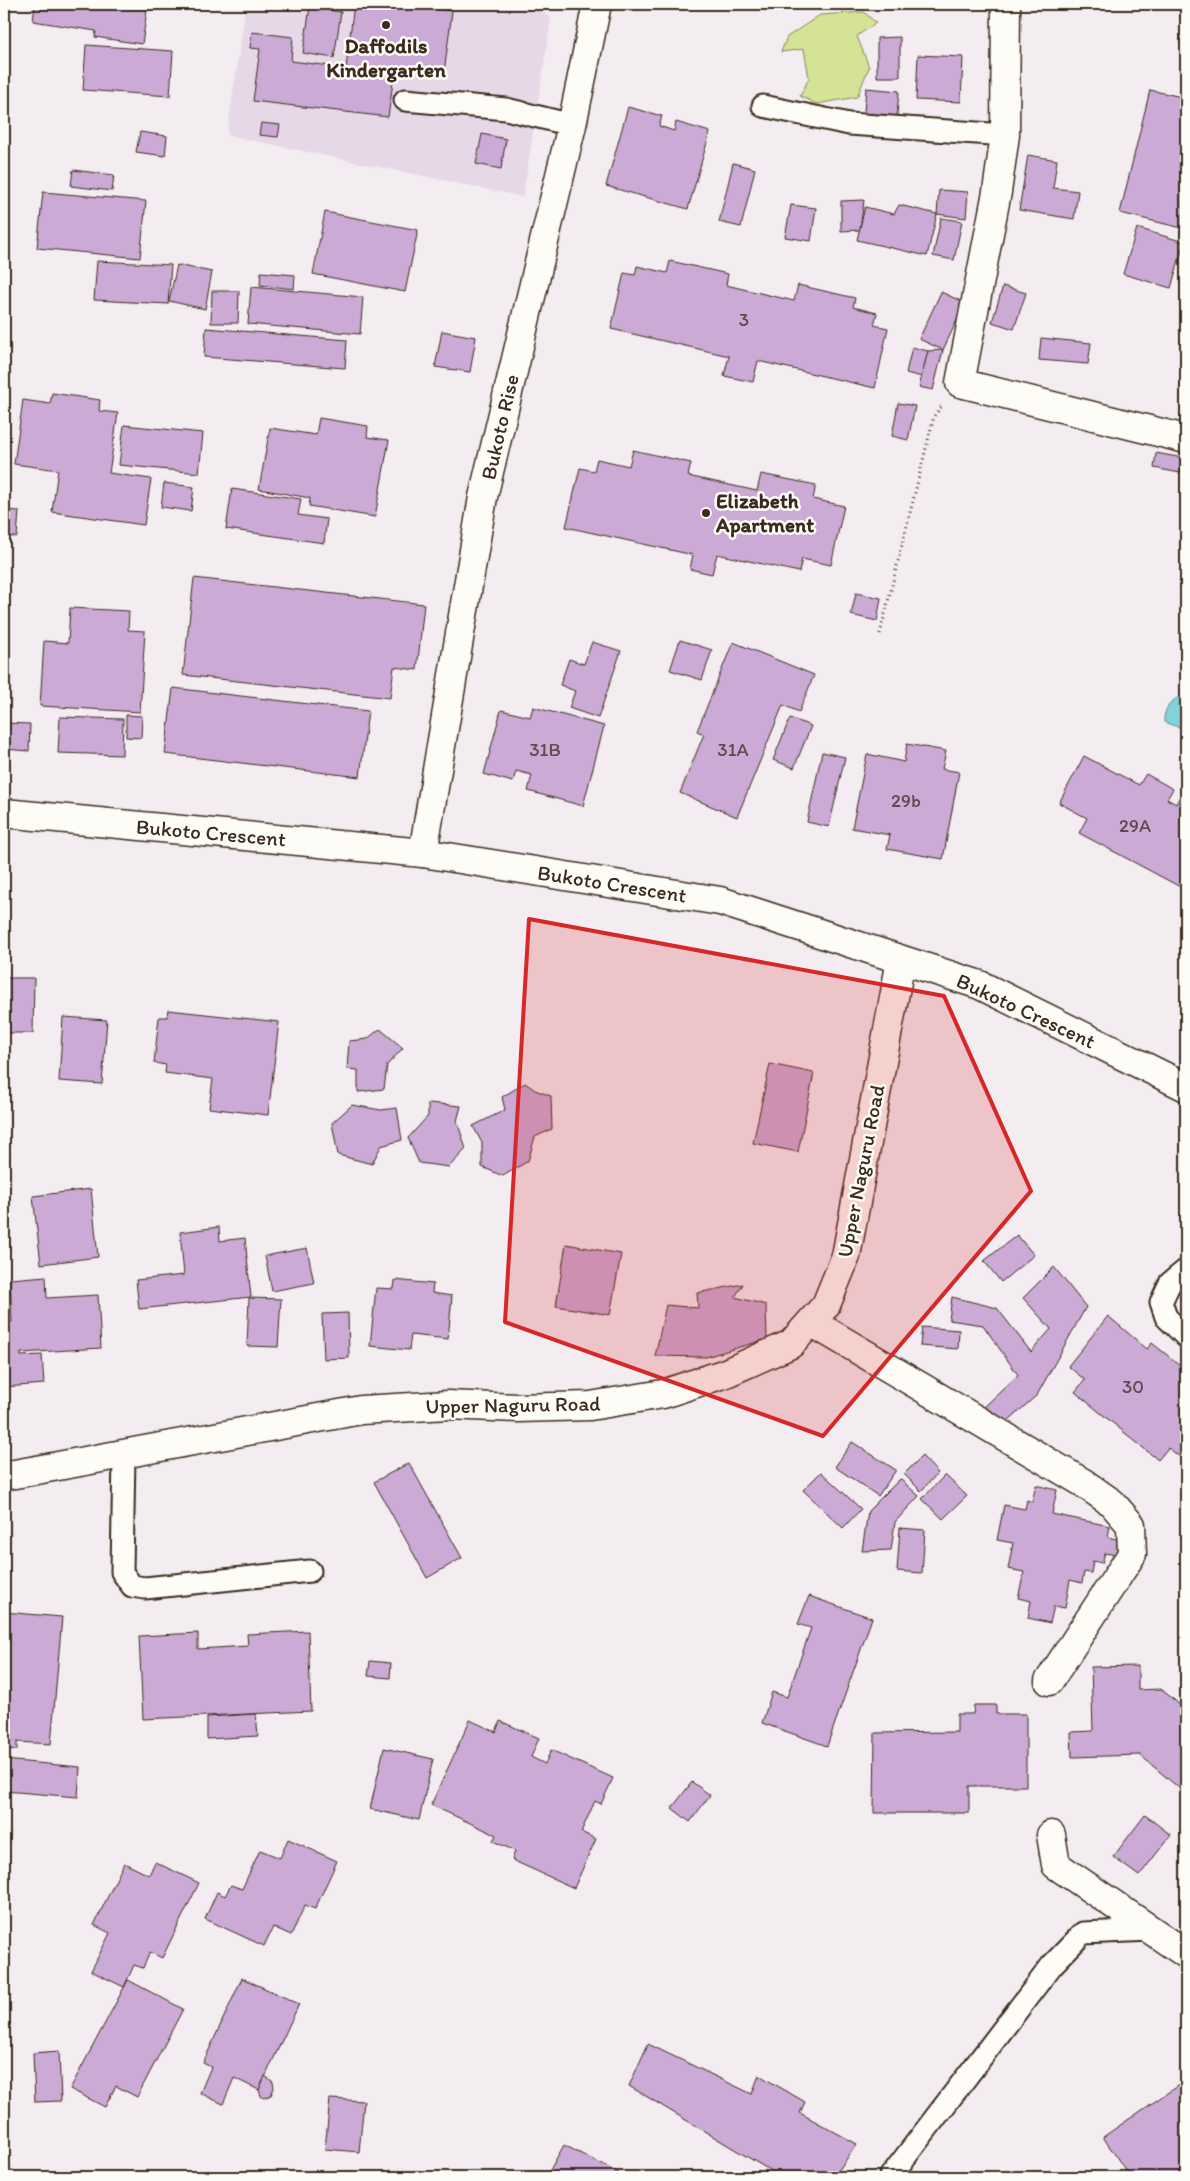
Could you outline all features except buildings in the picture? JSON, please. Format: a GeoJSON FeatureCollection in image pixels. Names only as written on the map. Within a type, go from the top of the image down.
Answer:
{"type":"FeatureCollection","features":[{"type":"Feature","properties":{"kind":"street","name":"Bukoto Rise"},"geometry":{"type":"LineString","coordinates":[[422,853],[483,497],[572,125],[597,4]]}},
{"type":"Feature","properties":{"kind":"street"},"geometry":{"type":"LineString","coordinates":[[1006,4],[1005,135],[997,192],[960,383],[1186,439]]}},
{"type":"Feature","properties":{"kind":"street","name":"Bukoto Crescent"},"geometry":{"type":"LineString","coordinates":[[4,813],[422,853],[720,901],[980,985],[1186,1087]]}},
{"type":"Feature","properties":{"kind":"street","name":"Upper Naguru Road"},"geometry":{"type":"LineString","coordinates":[[4,1476],[361,1410],[448,1405],[518,1408],[590,1406],[663,1394],[726,1373],[791,1344],[826,1305],[846,1256],[901,960]]}},
{"type":"Feature","properties":{"kind":"street"},"geometry":{"type":"LineString","coordinates":[[811,1322],[1082,1482],[1112,1503],[1131,1525],[1132,1554],[1049,1680]]}},
{"type":"Feature","properties":{"kind":"street"},"geometry":{"type":"LineString","coordinates":[[1051,1835],[1056,1865],[1186,1954]]}},
{"type":"Feature","properties":{"kind":"lane"},"geometry":{"type":"LineString","coordinates":[[405,100],[506,109],[572,125]]}},
{"type":"Feature","properties":{"kind":"lane"},"geometry":{"type":"LineString","coordinates":[[763,106],[849,124],[1005,135]]}},
{"type":"Feature","properties":{"kind":"lane"},"geometry":{"type":"LineString","coordinates":[[1186,1270],[1170,1283],[1161,1302],[1166,1317],[1186,1337]]}},
{"type":"Feature","properties":{"kind":"lane"},"geometry":{"type":"LineString","coordinates":[[124,1455],[122,1572],[132,1586],[145,1588],[310,1571]]}},
{"type":"Feature","properties":{"kind":"lane"},"geometry":{"type":"LineString","coordinates":[[890,2177],[1052,1965],[1083,1933],[1151,1930]]}},
{"type":"Feature","properties":{"kind":"path"},"geometry":{"type":"LineString","coordinates":[[880,634],[934,416],[960,383]]}},
{"type":"Feature","properties":{"kind":"highlighted area"},"geometry":{"type":"Polygon","coordinates":[[[529,919],[944,996],[1031,1191],[823,1436],[505,1322],[529,919]]]}},
{"type":"Feature","properties":{"kind":"shaded area"},"geometry":{"type":"Polygon","coordinates":[[[246,4],[534,4],[551,19],[523,197],[227,135],[246,4]]]}},
{"type":"Feature","properties":{"kind":"green space"},"geometry":{"type":"Polygon","coordinates":[[[864,12],[876,23],[857,36],[869,67],[857,97],[817,104],[800,96],[809,78],[804,49],[781,52],[787,37],[820,15],[864,12]]]}},
{"type":"Feature","properties":{"kind":"water"},"geometry":{"type":"Polygon","coordinates":[[[1184,695],[1186,696],[1186,730],[1164,722],[1165,712],[1169,705],[1184,695]]]}},
{"type":"Feature","properties":{"kind":"place","name":"Daffodils Kindergarten"},"geometry":{"type":"Point","coordinates":[386,25]}},
{"type":"Feature","properties":{"kind":"place","name":"Elizabeth Apartment"},"geometry":{"type":"Point","coordinates":[706,513]}}]}
